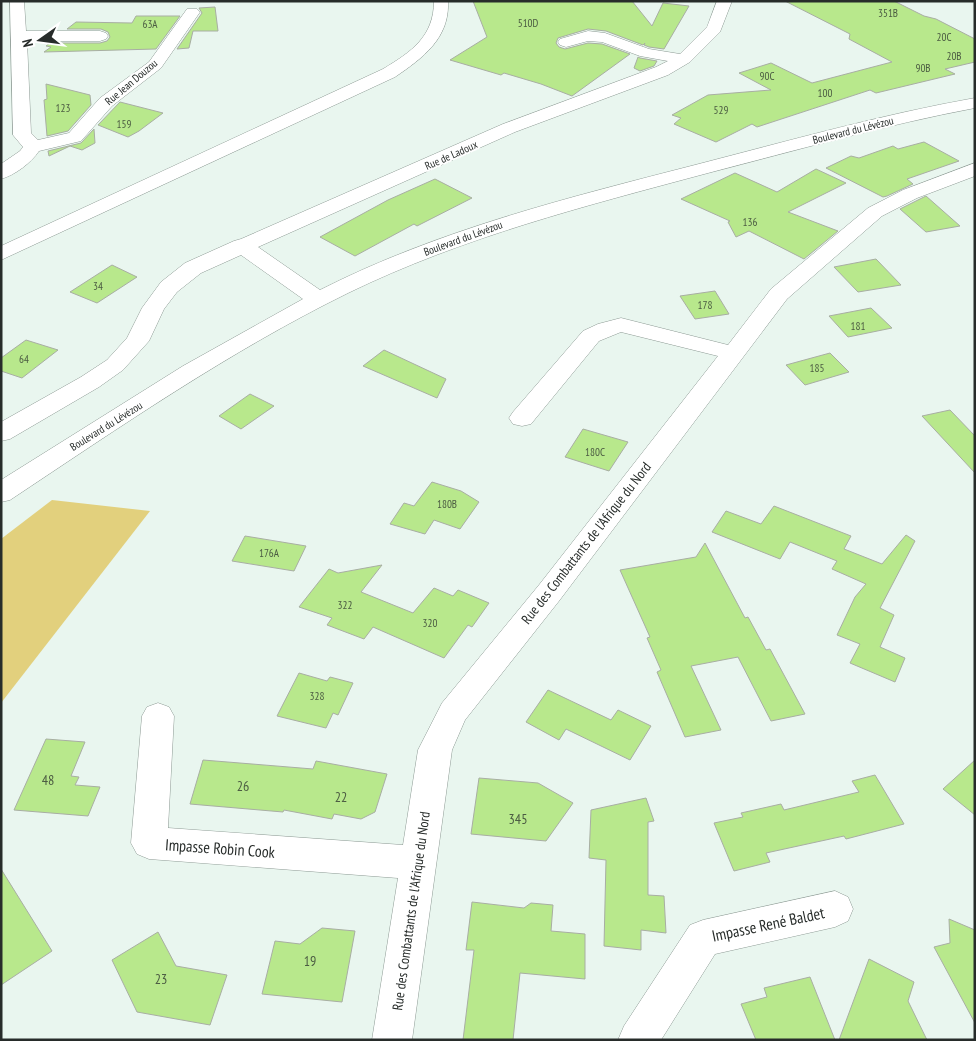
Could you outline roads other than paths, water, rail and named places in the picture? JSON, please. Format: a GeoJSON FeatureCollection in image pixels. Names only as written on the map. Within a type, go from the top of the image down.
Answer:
{"type":"FeatureCollection","features":[{"type":"Feature","properties":{"kind":"street"},"geometry":{"type":"LineString","coordinates":[[1,173],[27,155],[32,146],[29,140],[22,135],[20,36],[17,1]]}},
{"type":"Feature","properties":{"kind":"street"},"geometry":{"type":"LineString","coordinates":[[1,254],[389,73],[419,52],[432,38],[440,23],[443,10],[441,1]]}},
{"type":"Feature","properties":{"kind":"street","name":"Rue de Ladoux"},"geometry":{"type":"LineString","coordinates":[[1,433],[90,382],[115,365],[137,341],[153,308],[168,287],[193,268],[241,245],[509,128],[653,74],[684,59],[714,29],[725,1]]}},
{"type":"Feature","properties":{"kind":"street","name":"Rue Jean Douzou"},"geometry":{"type":"LineString","coordinates":[[32,146],[60,142],[75,137],[106,102],[155,65],[192,12]]}},
{"type":"Feature","properties":{"kind":"street"},"geometry":{"type":"LineString","coordinates":[[20,36],[100,36]]}},
{"type":"Feature","properties":{"kind":"street"},"geometry":{"type":"LineString","coordinates":[[566,42],[588,36],[605,38],[646,53],[684,59]]}},
{"type":"Feature","properties":{"kind":"street","name":"Boulevard du Lévézou"},"geometry":{"type":"LineString","coordinates":[[1,493],[189,373],[319,300],[392,265],[534,213],[850,131],[975,103]]}},
{"type":"Feature","properties":{"kind":"street","name":"Rue des Combattants de l'Afrique du Nord"},"geometry":{"type":"LineString","coordinates":[[392,1040],[435,750],[453,712],[549,593],[779,294],[874,212],[910,194],[975,169]]}},
{"type":"Feature","properties":{"kind":"street"},"geometry":{"type":"LineString","coordinates":[[241,245],[319,300]]}},
{"type":"Feature","properties":{"kind":"street"},"geometry":{"type":"LineString","coordinates":[[522,418],[591,336],[606,329],[621,325],[733,353]]}},
{"type":"Feature","properties":{"kind":"street","name":"Impasse Robin Cook"},"geometry":{"type":"LineString","coordinates":[[158,716],[149,843],[418,863]]}},
{"type":"Feature","properties":{"kind":"street","name":"Impasse René Baldet"},"geometry":{"type":"LineString","coordinates":[[638,1040],[703,938],[835,909]]}}]}
